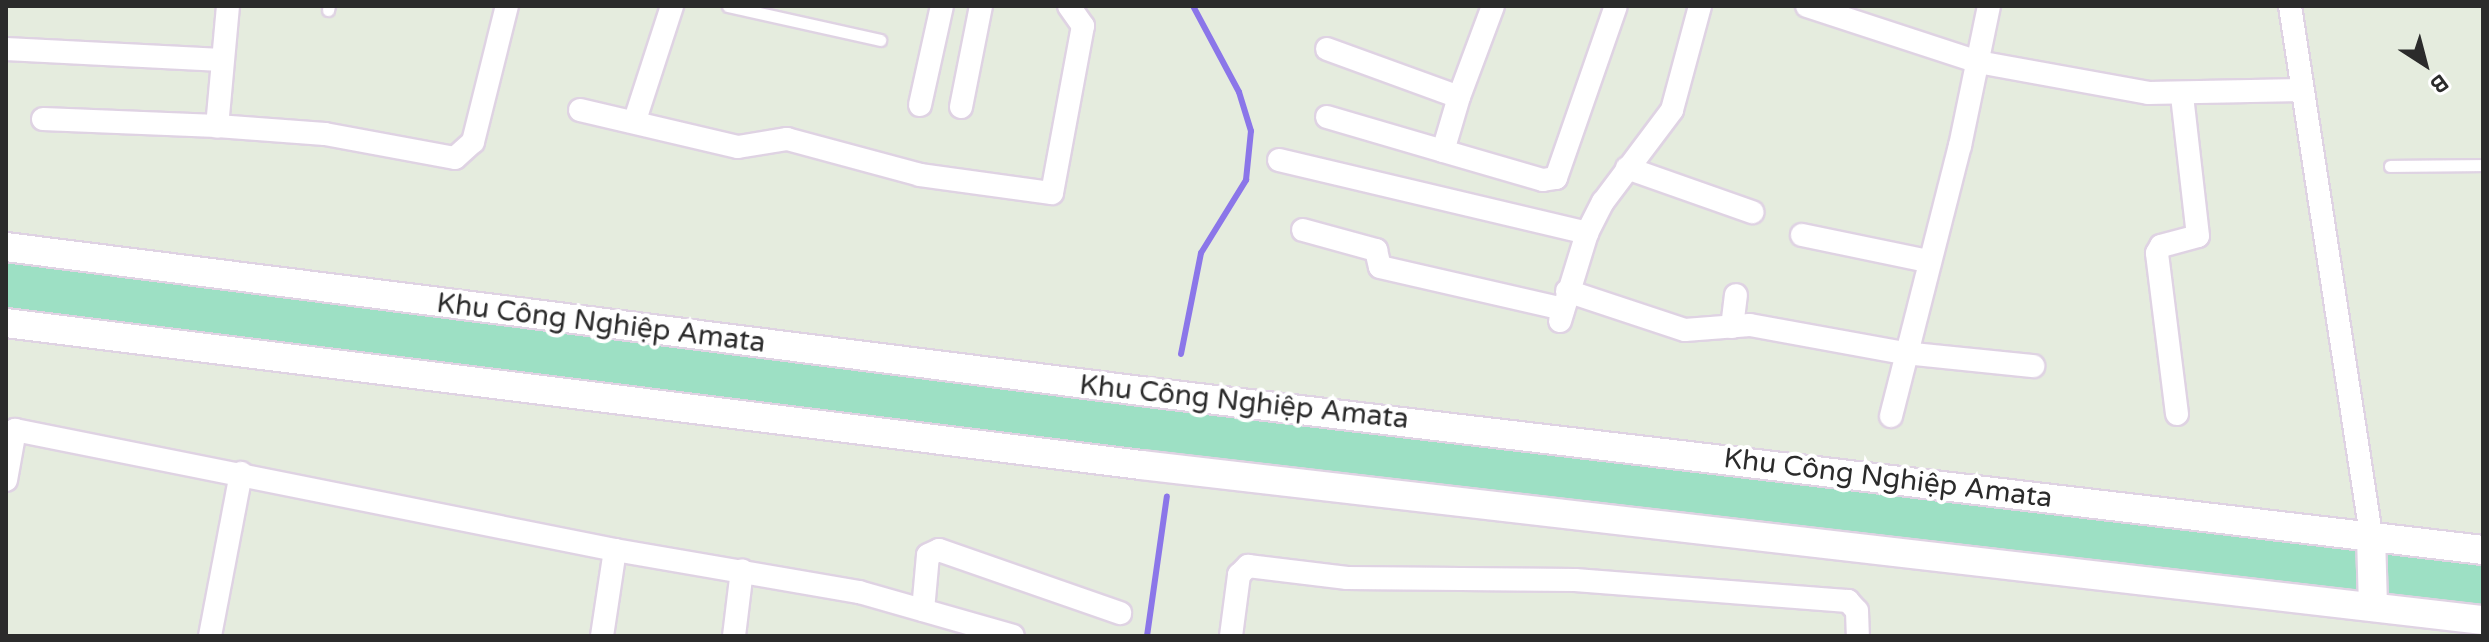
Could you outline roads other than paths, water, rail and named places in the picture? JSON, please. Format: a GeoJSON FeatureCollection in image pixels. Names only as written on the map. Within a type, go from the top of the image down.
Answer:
{"type":"FeatureCollection","features":[{"type":"Feature","properties":{"kind":"street"},"geometry":{"type":"LineString","coordinates":[[217,126],[228,6]]}},
{"type":"Feature","properties":{"kind":"street"},"geometry":{"type":"LineString","coordinates":[[43,119],[325,134],[455,158],[473,142],[507,6]]}},
{"type":"Feature","properties":{"kind":"street"},"geometry":{"type":"LineString","coordinates":[[635,120],[672,6]]}},
{"type":"Feature","properties":{"kind":"street"},"geometry":{"type":"LineString","coordinates":[[920,105],[942,6]]}},
{"type":"Feature","properties":{"kind":"street"},"geometry":{"type":"LineString","coordinates":[[961,107],[981,6]]}},
{"type":"Feature","properties":{"kind":"street"},"geometry":{"type":"LineString","coordinates":[[580,110],[635,120],[738,147],[787,139],[920,175],[1052,193],[1083,26],[1069,6]]}},
{"type":"Feature","properties":{"kind":"street"},"geometry":{"type":"LineString","coordinates":[[1443,151],[1459,97],[1493,6]]}},
{"type":"Feature","properties":{"kind":"street"},"geometry":{"type":"LineString","coordinates":[[1327,117],[1543,180],[1556,178],[1616,6]]}},
{"type":"Feature","properties":{"kind":"street"},"geometry":{"type":"LineString","coordinates":[[1563,307],[1587,233],[1627,168],[1672,110],[1700,6]]}},
{"type":"Feature","properties":{"kind":"street"},"geometry":{"type":"LineString","coordinates":[[1807,6],[1978,62],[2182,96],[2302,90]]}},
{"type":"Feature","properties":{"kind":"street"},"geometry":{"type":"LineString","coordinates":[[1891,416],[1989,6]]}},
{"type":"Feature","properties":{"kind":"street"},"geometry":{"type":"LineString","coordinates":[[2290,6],[2371,535],[2373,607]]}},
{"type":"Feature","properties":{"kind":"street"},"geometry":{"type":"LineString","coordinates":[[6,49],[222,60]]}},
{"type":"Feature","properties":{"kind":"street"},"geometry":{"type":"LineString","coordinates":[[1327,49],[1459,97]]}},
{"type":"Feature","properties":{"kind":"street"},"geometry":{"type":"LineString","coordinates":[[2177,414],[2157,253],[2161,246],[2198,236],[2182,96]]}},
{"type":"Feature","properties":{"kind":"street"},"geometry":{"type":"LineString","coordinates":[[1279,160],[1587,233]]}},
{"type":"Feature","properties":{"kind":"street"},"geometry":{"type":"LineString","coordinates":[[1627,168],[1752,212]]}},
{"type":"Feature","properties":{"kind":"street"},"geometry":{"type":"LineString","coordinates":[[1303,230],[1376,250],[1380,267],[1685,330],[1750,325],[1904,353],[2033,366]]}},
{"type":"Feature","properties":{"kind":"street"},"geometry":{"type":"LineString","coordinates":[[1802,235],[1929,256]]}},
{"type":"Feature","properties":{"kind":"street"},"geometry":{"type":"LineString","coordinates":[[1878,238],[1929,256]]}},
{"type":"Feature","properties":{"kind":"street","name":"Khu Công Nghiệp Amata"},"geometry":{"type":"LineString","coordinates":[[6,247],[1165,394],[2483,550]]}},
{"type":"Feature","properties":{"kind":"street"},"geometry":{"type":"LineString","coordinates":[[1732,327],[1736,295]]}},
{"type":"Feature","properties":{"kind":"street"},"geometry":{"type":"LineString","coordinates":[[6,323],[1141,465],[2483,620]]}},
{"type":"Feature","properties":{"kind":"street"},"geometry":{"type":"LineString","coordinates":[[6,480],[11,430],[241,473],[615,550],[742,570],[923,610],[1013,636]]}},
{"type":"Feature","properties":{"kind":"street"},"geometry":{"type":"LineString","coordinates":[[210,636],[241,473]]}},
{"type":"Feature","properties":{"kind":"street"},"geometry":{"type":"LineString","coordinates":[[602,636],[615,550]]}},
{"type":"Feature","properties":{"kind":"street"},"geometry":{"type":"LineString","coordinates":[[923,610],[928,555],[939,550],[1120,613]]}},
{"type":"Feature","properties":{"kind":"street"},"geometry":{"type":"LineString","coordinates":[[1231,636],[1239,575],[1248,566],[1347,578],[1575,580],[1848,601],[1857,611],[1858,636]]}},
{"type":"Feature","properties":{"kind":"street"},"geometry":{"type":"LineString","coordinates":[[734,636],[742,570]]}},
{"type":"Feature","properties":{"kind":"lane"},"geometry":{"type":"LineString","coordinates":[[728,6],[880,40]]}},
{"type":"Feature","properties":{"kind":"lane"},"geometry":{"type":"LineString","coordinates":[[2390,166],[2483,165]]}},
{"type":"Feature","properties":{"kind":"waterway"},"geometry":{"type":"LineString","coordinates":[[1181,354],[1201,253],[1246,180],[1251,131],[1239,92],[1193,6]]}},
{"type":"Feature","properties":{"kind":"waterway"},"geometry":{"type":"LineString","coordinates":[[1147,636],[1167,496]]}}]}
